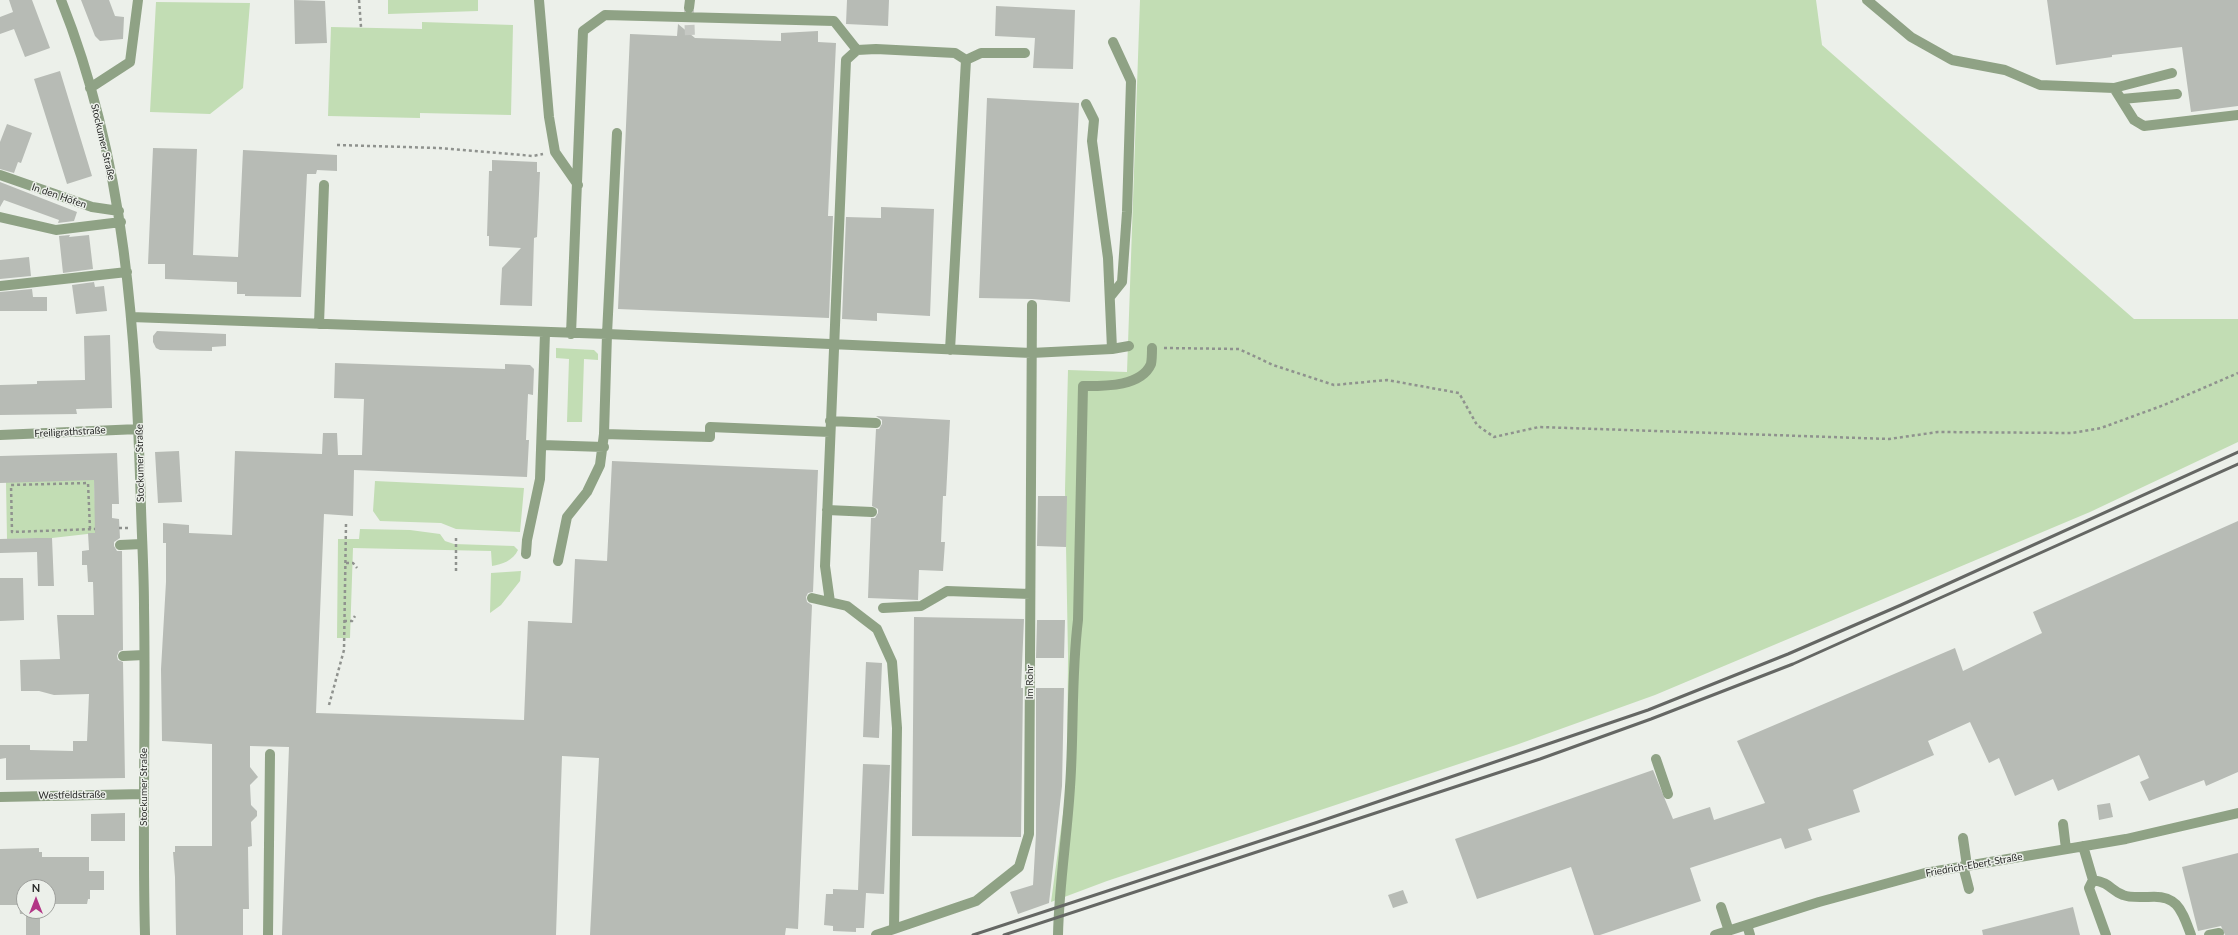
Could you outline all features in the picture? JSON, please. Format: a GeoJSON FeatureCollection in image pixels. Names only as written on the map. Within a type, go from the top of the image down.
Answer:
{"type":"FeatureCollection","features":[{"type":"Feature","properties":{"kind":"street","name":"Stockumer Straße"},"geometry":{"type":"LineString","coordinates":[[61,0],[72,28],[99,117],[121,222],[131,317],[139,429],[142,544],[144,655],[144,935]]}},
{"type":"Feature","properties":{"kind":"street"},"geometry":{"type":"LineString","coordinates":[[539,0],[549,117],[555,152],[578,185]]}},
{"type":"Feature","properties":{"kind":"street"},"geometry":{"type":"LineString","coordinates":[[1867,0],[1912,37],[1952,60],[2005,70],[2040,85],[2114,88],[2172,73]]}},
{"type":"Feature","properties":{"kind":"street"},"geometry":{"type":"LineString","coordinates":[[90,88],[130,62],[140,2]]}},
{"type":"Feature","properties":{"kind":"street"},"geometry":{"type":"LineString","coordinates":[[571,334],[583,32],[606,15],[834,21],[857,50]]}},
{"type":"Feature","properties":{"kind":"street"},"geometry":{"type":"LineString","coordinates":[[1110,297],[1122,282],[1127,212],[1130,81],[1113,42]]}},
{"type":"Feature","properties":{"kind":"street"},"geometry":{"type":"LineString","coordinates":[[830,602],[825,566],[846,60],[857,50],[876,49],[955,53],[966,60]]}},
{"type":"Feature","properties":{"kind":"street"},"geometry":{"type":"LineString","coordinates":[[966,60],[981,53],[1025,53]]}},
{"type":"Feature","properties":{"kind":"street"},"geometry":{"type":"LineString","coordinates":[[950,350],[966,60]]}},
{"type":"Feature","properties":{"kind":"street"},"geometry":{"type":"LineString","coordinates":[[2114,88],[2134,120],[2144,126],[2238,115]]}},
{"type":"Feature","properties":{"kind":"street"},"geometry":{"type":"LineString","coordinates":[[2122,100],[2177,94]]}},
{"type":"Feature","properties":{"kind":"street"},"geometry":{"type":"LineString","coordinates":[[1086,104],[1094,120],[1092,141],[1108,258],[1112,349]]}},
{"type":"Feature","properties":{"kind":"street"},"geometry":{"type":"LineString","coordinates":[[558,561],[567,518],[587,492],[600,465],[604,447],[607,334],[617,133]]}},
{"type":"Feature","properties":{"kind":"street","name":"In den Höfen"},"geometry":{"type":"LineString","coordinates":[[0,175],[92,207],[119,211]]}},
{"type":"Feature","properties":{"kind":"street"},"geometry":{"type":"LineString","coordinates":[[319,324],[324,185]]}},
{"type":"Feature","properties":{"kind":"street"},"geometry":{"type":"LineString","coordinates":[[0,217],[56,230],[121,222]]}},
{"type":"Feature","properties":{"kind":"street"},"geometry":{"type":"LineString","coordinates":[[0,286],[127,272]]}},
{"type":"Feature","properties":{"kind":"street","name":"Im Rohr"},"geometry":{"type":"LineString","coordinates":[[876,935],[976,901],[1019,867],[1029,834],[1032,306]]}},
{"type":"Feature","properties":{"kind":"street"},"geometry":{"type":"LineString","coordinates":[[131,317],[571,334],[607,334],[1031,353],[1112,349],[1129,346]]}},
{"type":"Feature","properties":{"kind":"street"},"geometry":{"type":"LineString","coordinates":[[526,554],[527,540],[540,479],[545,333]]}},
{"type":"Feature","properties":{"kind":"street"},"geometry":{"type":"LineString","coordinates":[[1058,935],[1059,890],[1070,787],[1074,653],[1078,620],[1083,386],[1116,386],[1143,374],[1151,363],[1152,348]]}},
{"type":"Feature","properties":{"kind":"street"},"geometry":{"type":"LineString","coordinates":[[604,434],[710,437],[710,427],[830,426],[876,423]]}},
{"type":"Feature","properties":{"kind":"street","name":"Freiligrathstraße"},"geometry":{"type":"LineString","coordinates":[[0,435],[139,429]]}},
{"type":"Feature","properties":{"kind":"street"},"geometry":{"type":"LineString","coordinates":[[542,445],[604,447]]}},
{"type":"Feature","properties":{"kind":"street"},"geometry":{"type":"LineString","coordinates":[[827,510],[872,512]]}},
{"type":"Feature","properties":{"kind":"street"},"geometry":{"type":"LineString","coordinates":[[120,545],[142,544]]}},
{"type":"Feature","properties":{"kind":"street"},"geometry":{"type":"LineString","coordinates":[[883,608],[921,606],[947,591],[1030,594]]}},
{"type":"Feature","properties":{"kind":"street"},"geometry":{"type":"LineString","coordinates":[[812,598],[847,606],[877,629],[892,662],[897,728],[894,929]]}},
{"type":"Feature","properties":{"kind":"street"},"geometry":{"type":"LineString","coordinates":[[123,656],[144,655]]}},
{"type":"Feature","properties":{"kind":"street"},"geometry":{"type":"LineString","coordinates":[[268,935],[270,754]]}},
{"type":"Feature","properties":{"kind":"street"},"geometry":{"type":"LineString","coordinates":[[1656,759],[1668,794]]}},
{"type":"Feature","properties":{"kind":"street","name":"Westfeldstraße"},"geometry":{"type":"LineString","coordinates":[[0,797],[144,794]]}},
{"type":"Feature","properties":{"kind":"street","name":"Friedrich-Ebert-Straße"},"geometry":{"type":"LineString","coordinates":[[1715,935],[1925,873],[2126,839],[2238,813]]}},
{"type":"Feature","properties":{"kind":"street"},"geometry":{"type":"LineString","coordinates":[[2062,824],[2066,849]]}},
{"type":"Feature","properties":{"kind":"street"},"geometry":{"type":"LineString","coordinates":[[1963,838],[1965,866],[1969,889]]}},
{"type":"Feature","properties":{"kind":"street"},"geometry":{"type":"LineString","coordinates":[[2083,846],[2093,880],[2089,888],[2106,935]]}},
{"type":"Feature","properties":{"kind":"street"},"geometry":{"type":"LineString","coordinates":[[2093,880],[2105,882],[2123,895],[2138,898],[2162,896],[2170,899],[2178,904],[2190,935]]}},
{"type":"Feature","properties":{"kind":"street"},"geometry":{"type":"LineString","coordinates":[[1721,907],[1729,930]]}},
{"type":"Feature","properties":{"kind":"street"},"geometry":{"type":"LineString","coordinates":[[1747,925],[1750,935]]}},
{"type":"Feature","properties":{"kind":"path"},"geometry":{"type":"LineString","coordinates":[[359,0],[361,27]]}},
{"type":"Feature","properties":{"kind":"path"},"geometry":{"type":"LineString","coordinates":[[337,145],[439,148],[533,156],[555,152]]}},
{"type":"Feature","properties":{"kind":"path"},"geometry":{"type":"LineString","coordinates":[[1152,348],[1239,349],[1273,365],[1334,385],[1386,380],[1459,393],[1477,425],[1494,437],[1539,427],[1889,439],[1938,432],[2072,433],[2101,428],[2136,416],[2238,373]]}},
{"type":"Feature","properties":{"kind":"path"},"geometry":{"type":"LineString","coordinates":[[90,529],[88,483],[11,485],[12,532],[95,529]]}},
{"type":"Feature","properties":{"kind":"path"},"geometry":{"type":"LineString","coordinates":[[329,705],[344,650],[346,524]]}},
{"type":"Feature","properties":{"kind":"path"},"geometry":{"type":"LineString","coordinates":[[456,537],[456,571]]}},
{"type":"Feature","properties":{"kind":"path"},"geometry":{"type":"LineString","coordinates":[[346,563],[353,563],[357,568]]}},
{"type":"Feature","properties":{"kind":"path"},"geometry":{"type":"LineString","coordinates":[[344,621],[352,621],[355,616]]}},
{"type":"Feature","properties":{"kind":"green space"},"geometry":{"type":"Polygon","coordinates":[[[388,0],[478,0],[478,11],[388,14],[388,0]]]}},
{"type":"Feature","properties":{"kind":"green space"},"geometry":{"type":"Polygon","coordinates":[[[1140,0],[1816,0],[1822,45],[2134,319],[2238,319],[2238,442],[2090,512],[1655,695],[1516,745],[1107,881],[1051,902],[1067,785],[1068,656],[1065,490],[1068,370],[1127,372],[1140,0]]]}},
{"type":"Feature","properties":{"kind":"green space"},"geometry":{"type":"Polygon","coordinates":[[[156,2],[250,3],[243,88],[210,114],[150,112],[156,2]]]}},
{"type":"Feature","properties":{"kind":"green space"},"geometry":{"type":"Polygon","coordinates":[[[422,22],[513,25],[511,115],[420,113],[420,118],[328,116],[331,27],[422,29],[422,22]]]}},
{"type":"Feature","properties":{"kind":"green space"},"geometry":{"type":"Polygon","coordinates":[[[556,348],[594,350],[598,354],[598,360],[584,359],[582,422],[567,422],[569,359],[556,358],[556,348]]]}},
{"type":"Feature","properties":{"kind":"green space"},"geometry":{"type":"Polygon","coordinates":[[[94,479],[96,533],[52,538],[7,539],[6,482],[94,479]]]}},
{"type":"Feature","properties":{"kind":"green space"},"geometry":{"type":"Polygon","coordinates":[[[375,481],[524,488],[520,532],[456,529],[441,523],[380,521],[373,511],[375,481]]]}},
{"type":"Feature","properties":{"kind":"green space"},"geometry":{"type":"Polygon","coordinates":[[[360,529],[410,530],[440,534],[445,541],[454,544],[514,546],[518,550],[510,559],[492,566],[491,551],[353,548],[350,638],[337,638],[338,539],[359,539],[360,529]]]}},
{"type":"Feature","properties":{"kind":"green space"},"geometry":{"type":"Polygon","coordinates":[[[521,571],[520,581],[501,605],[490,613],[491,573],[521,571]]]}},
{"type":"Feature","properties":{"kind":"building"},"geometry":{"type":"Polygon","coordinates":[[[9,0],[32,0],[50,48],[25,57],[14,29],[0,34],[0,17],[13,12],[9,0]]]}},
{"type":"Feature","properties":{"kind":"building"},"geometry":{"type":"Polygon","coordinates":[[[81,0],[109,0],[115,16],[124,17],[123,39],[100,41],[95,36],[81,0]]]}},
{"type":"Feature","properties":{"kind":"building"},"geometry":{"type":"Polygon","coordinates":[[[294,0],[325,1],[327,43],[295,44],[294,0]]]}},
{"type":"Feature","properties":{"kind":"building"},"geometry":{"type":"Polygon","coordinates":[[[847,0],[889,0],[888,26],[846,24],[847,0]]]}},
{"type":"Feature","properties":{"kind":"building"},"geometry":{"type":"Polygon","coordinates":[[[2047,0],[2238,0],[2238,106],[2191,112],[2182,47],[2112,55],[2112,57],[2056,65],[2047,0]]]}},
{"type":"Feature","properties":{"kind":"building"},"geometry":{"type":"Polygon","coordinates":[[[996,6],[1075,10],[1073,69],[1033,68],[1035,38],[995,36],[996,6]]]}},
{"type":"Feature","properties":{"kind":"building"},"geometry":{"type":"Polygon","coordinates":[[[678,24],[695,38],[781,41],[781,33],[818,31],[818,42],[836,43],[828,216],[833,216],[829,318],[618,309],[630,34],[677,36],[678,24]]]}},
{"type":"Feature","properties":{"kind":"building"},"geometry":{"type":"Polygon","coordinates":[[[60,71],[92,176],[67,184],[34,79],[60,71]]]}},
{"type":"Feature","properties":{"kind":"building"},"geometry":{"type":"Polygon","coordinates":[[[987,98],[1079,103],[1070,302],[1032,299],[979,298],[987,98]]]}},
{"type":"Feature","properties":{"kind":"building"},"geometry":{"type":"Polygon","coordinates":[[[7,124],[32,133],[21,163],[18,162],[14,173],[0,169],[0,142],[7,124]]]}},
{"type":"Feature","properties":{"kind":"building"},"geometry":{"type":"Polygon","coordinates":[[[153,148],[197,149],[193,255],[238,257],[243,150],[337,155],[337,171],[317,170],[316,174],[307,174],[301,297],[245,296],[245,294],[237,294],[237,282],[165,279],[165,264],[148,264],[153,148]]]}},
{"type":"Feature","properties":{"kind":"building"},"geometry":{"type":"Polygon","coordinates":[[[492,160],[537,162],[537,172],[540,172],[537,237],[534,238],[532,306],[500,305],[502,268],[521,248],[489,246],[489,236],[487,236],[489,171],[492,171],[492,160]]]}},
{"type":"Feature","properties":{"kind":"building"},"geometry":{"type":"Polygon","coordinates":[[[0,182],[77,212],[74,221],[58,223],[59,220],[4,200],[0,207],[0,182]]]}},
{"type":"Feature","properties":{"kind":"building"},"geometry":{"type":"Polygon","coordinates":[[[881,207],[934,209],[930,316],[877,313],[877,321],[842,319],[846,217],[881,218],[881,207]]]}},
{"type":"Feature","properties":{"kind":"building"},"geometry":{"type":"Polygon","coordinates":[[[70,235],[69,237],[89,235],[93,269],[63,273],[59,236],[70,235]]]}},
{"type":"Feature","properties":{"kind":"building"},"geometry":{"type":"Polygon","coordinates":[[[29,257],[31,276],[0,279],[0,260],[29,257]]]}},
{"type":"Feature","properties":{"kind":"building"},"geometry":{"type":"Polygon","coordinates":[[[94,282],[95,287],[104,286],[107,311],[76,314],[72,285],[94,282]]]}},
{"type":"Feature","properties":{"kind":"building"},"geometry":{"type":"Polygon","coordinates":[[[32,289],[33,297],[47,297],[47,311],[0,311],[0,292],[32,289]]]}},
{"type":"Feature","properties":{"kind":"building"},"geometry":{"type":"Polygon","coordinates":[[[157,331],[226,334],[226,346],[212,347],[212,351],[160,350],[156,348],[153,342],[153,336],[157,331]]]}},
{"type":"Feature","properties":{"kind":"building"},"geometry":{"type":"Polygon","coordinates":[[[110,335],[112,408],[76,409],[77,414],[0,415],[0,385],[37,384],[37,381],[85,380],[84,336],[110,335]]]}},
{"type":"Feature","properties":{"kind":"building"},"geometry":{"type":"Polygon","coordinates":[[[335,363],[505,369],[505,364],[530,365],[534,369],[533,395],[528,394],[526,440],[529,440],[527,477],[354,470],[353,516],[324,514],[316,713],[524,720],[528,621],[572,623],[575,559],[607,561],[612,461],[818,470],[813,592],[808,593],[806,597],[807,602],[812,605],[798,929],[786,928],[785,935],[590,935],[599,758],[562,756],[556,935],[282,935],[289,747],[250,746],[250,767],[258,777],[250,785],[251,805],[257,811],[257,816],[251,822],[252,846],[248,847],[249,909],[243,909],[243,935],[176,935],[173,852],[175,852],[175,846],[212,846],[212,744],[162,741],[161,669],[166,582],[166,543],[163,543],[163,523],[189,525],[189,533],[232,535],[235,451],[322,454],[323,433],[337,433],[338,455],[362,455],[364,399],[334,398],[335,363]]]}},
{"type":"Feature","properties":{"kind":"building"},"geometry":{"type":"Polygon","coordinates":[[[876,416],[950,420],[946,496],[943,496],[941,542],[945,542],[943,571],[919,570],[918,600],[868,598],[871,518],[875,518],[878,513],[878,509],[872,506],[876,429],[879,429],[882,424],[882,420],[876,416]]]}},
{"type":"Feature","properties":{"kind":"building"},"geometry":{"type":"Polygon","coordinates":[[[179,451],[182,502],[158,503],[155,452],[179,451]]]}},
{"type":"Feature","properties":{"kind":"building"},"geometry":{"type":"Polygon","coordinates":[[[117,453],[119,504],[112,504],[112,518],[119,519],[120,538],[114,542],[114,546],[117,551],[122,551],[123,650],[119,651],[117,656],[118,660],[123,662],[125,778],[6,780],[6,758],[0,759],[0,745],[30,745],[30,750],[73,751],[73,741],[87,741],[89,694],[54,695],[39,691],[21,691],[20,660],[60,659],[57,615],[94,615],[93,582],[88,582],[87,565],[82,565],[82,551],[89,550],[88,533],[95,533],[94,480],[0,483],[0,456],[117,453]]]}},
{"type":"Feature","properties":{"kind":"building"},"geometry":{"type":"Polygon","coordinates":[[[1038,496],[1067,496],[1066,547],[1037,546],[1038,496]]]}},
{"type":"Feature","properties":{"kind":"building"},"geometry":{"type":"Polygon","coordinates":[[[2238,521],[2238,772],[2206,786],[2204,780],[2149,801],[2140,782],[2149,778],[2139,755],[2058,791],[2053,779],[2015,796],[1999,758],[1989,763],[1970,722],[1928,741],[1934,755],[1853,790],[1860,812],[1808,829],[1812,840],[1785,849],[1781,838],[1690,868],[1701,901],[1600,935],[1594,935],[1571,867],[1477,899],[1455,839],[1653,770],[1673,819],[1710,807],[1714,820],[1765,803],[1737,741],[1955,648],[1963,671],[2042,633],[2033,612],[2238,521]]]}},
{"type":"Feature","properties":{"kind":"building"},"geometry":{"type":"Polygon","coordinates":[[[52,538],[54,586],[38,586],[37,552],[0,553],[0,539],[52,538]]]}},
{"type":"Feature","properties":{"kind":"building"},"geometry":{"type":"Polygon","coordinates":[[[0,578],[23,578],[24,620],[0,621],[0,578]]]}},
{"type":"Feature","properties":{"kind":"building"},"geometry":{"type":"Polygon","coordinates":[[[914,617],[1024,619],[1021,688],[1023,688],[1021,837],[912,836],[914,617]]]}},
{"type":"Feature","properties":{"kind":"building"},"geometry":{"type":"Polygon","coordinates":[[[1037,620],[1065,620],[1064,658],[1036,658],[1037,620]]]}},
{"type":"Feature","properties":{"kind":"building"},"geometry":{"type":"Polygon","coordinates":[[[866,662],[882,663],[879,738],[863,737],[866,662]]]}},
{"type":"Feature","properties":{"kind":"building"},"geometry":{"type":"Polygon","coordinates":[[[1036,688],[1064,688],[1062,786],[1049,903],[1018,914],[1010,892],[1033,885],[1036,834],[1036,688]]]}},
{"type":"Feature","properties":{"kind":"building"},"geometry":{"type":"Polygon","coordinates":[[[863,764],[890,765],[884,894],[866,893],[864,928],[856,928],[856,932],[833,931],[833,926],[824,925],[826,894],[833,894],[833,889],[858,890],[863,764]]]}},
{"type":"Feature","properties":{"kind":"building"},"geometry":{"type":"Polygon","coordinates":[[[2110,803],[2113,817],[2099,820],[2097,805],[2110,803]]]}},
{"type":"Feature","properties":{"kind":"building"},"geometry":{"type":"Polygon","coordinates":[[[125,813],[125,841],[91,841],[91,814],[125,813]]]}},
{"type":"Feature","properties":{"kind":"building"},"geometry":{"type":"Polygon","coordinates":[[[39,848],[39,852],[42,852],[42,857],[89,857],[89,871],[104,871],[104,890],[90,890],[90,899],[88,899],[87,904],[56,904],[56,879],[16,879],[16,905],[0,905],[0,849],[39,848]]]}},
{"type":"Feature","properties":{"kind":"building"},"geometry":{"type":"Polygon","coordinates":[[[2238,853],[2238,935],[2225,935],[2221,926],[2198,931],[2182,867],[2238,853]]]}},
{"type":"Feature","properties":{"kind":"building"},"geometry":{"type":"Polygon","coordinates":[[[1403,890],[1408,903],[1393,908],[1388,895],[1403,890]]]}},
{"type":"Feature","properties":{"kind":"building"},"geometry":{"type":"Polygon","coordinates":[[[2073,907],[2080,935],[1983,935],[1982,930],[2073,907]]]}},
{"type":"Feature","properties":{"kind":"building"},"geometry":{"type":"Polygon","coordinates":[[[26,919],[40,919],[40,935],[26,935],[26,919]]]}},
{"type":"Feature","properties":{"kind":"tunnel"},"geometry":{"type":"LineString","coordinates":[[689,10],[690,38]]}},
{"type":"Feature","properties":{"kind":"railway"},"geometry":{"type":"LineString","coordinates":[[973,935],[1315,823],[1648,710],[1788,654],[1901,605],[2238,452]]}},
{"type":"Feature","properties":{"kind":"railway"},"geometry":{"type":"LineString","coordinates":[[1004,935],[1540,759],[1651,719],[1793,664],[2238,464]]}}]}
